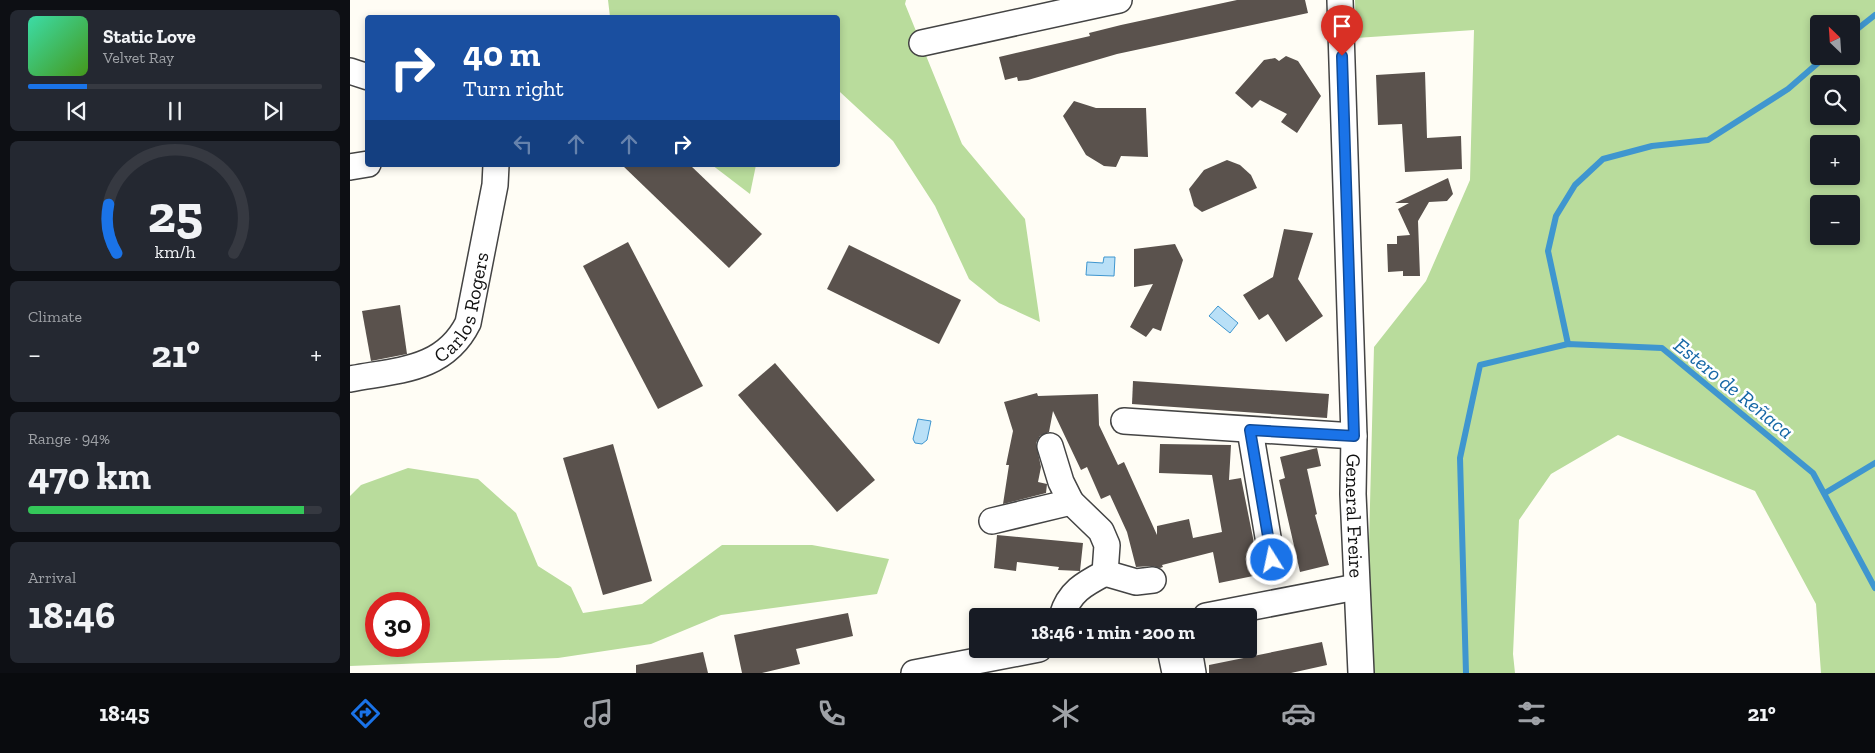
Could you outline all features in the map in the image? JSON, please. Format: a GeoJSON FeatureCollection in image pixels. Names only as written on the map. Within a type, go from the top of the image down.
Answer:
{"type":"FeatureCollection","features":[{"type":"Feature","properties":{"kind":"street"},"geometry":{"type":"LineString","coordinates":[[922,43],[1119,0]]}},
{"type":"Feature","properties":{"kind":"street","name":"General Freire"},"geometry":{"type":"LineString","coordinates":[[1340,0],[1354,436],[1356,587],[1361,673]]}},
{"type":"Feature","properties":{"kind":"street"},"geometry":{"type":"LineString","coordinates":[[350,71],[365,76]]}},
{"type":"Feature","properties":{"kind":"street"},"geometry":{"type":"LineString","coordinates":[[350,167],[365,164]]}},
{"type":"Feature","properties":{"kind":"street","name":"Carlos Rogers"},"geometry":{"type":"LineString","coordinates":[[350,379],[424,365],[446,352],[463,334],[468,323],[496,185],[496,167]]}},
{"type":"Feature","properties":{"kind":"street"},"geometry":{"type":"LineString","coordinates":[[1124,421],[1354,436]]}},
{"type":"Feature","properties":{"kind":"street"},"geometry":{"type":"LineString","coordinates":[[1250,430],[1272,560]]}},
{"type":"Feature","properties":{"kind":"street"},"geometry":{"type":"LineString","coordinates":[[1050,446],[1061,482],[1071,502],[1102,531],[1107,545],[1105,573]]}},
{"type":"Feature","properties":{"kind":"street"},"geometry":{"type":"LineString","coordinates":[[992,521],[1071,502]]}},
{"type":"Feature","properties":{"kind":"street"},"geometry":{"type":"LineString","coordinates":[[1065,608],[1070,596],[1082,585],[1105,573],[1136,582],[1154,580]]}},
{"type":"Feature","properties":{"kind":"street"},"geometry":{"type":"LineString","coordinates":[[1247,608],[1356,587]]}},
{"type":"Feature","properties":{"kind":"street"},"geometry":{"type":"LineString","coordinates":[[923,672],[994,658]]}},
{"type":"Feature","properties":{"kind":"street"},"geometry":{"type":"LineString","coordinates":[[1172,658],[1175,673]]}},
{"type":"Feature","properties":{"kind":"street"},"geometry":{"type":"LineString","coordinates":[[1190,658],[1193,673]]}},
{"type":"Feature","properties":{"kind":"green space"},"geometry":{"type":"Polygon","coordinates":[[[608,0],[906,0],[905,4],[962,144],[1025,219],[1040,322],[999,303],[969,279],[935,206],[893,141],[840,92],[840,15],[610,15],[608,0]]]}},
{"type":"Feature","properties":{"kind":"green space"},"geometry":{"type":"Polygon","coordinates":[[[1355,0],[1875,0],[1875,673],[1821,673],[1816,604],[1755,491],[1618,435],[1551,474],[1519,520],[1513,654],[1515,673],[1371,673],[1368,584],[1374,347],[1426,281],[1470,180],[1474,30],[1356,38],[1355,0]]]}},
{"type":"Feature","properties":{"kind":"green space"},"geometry":{"type":"Polygon","coordinates":[[[715,167],[756,167],[750,194],[715,167]]]}},
{"type":"Feature","properties":{"kind":"green space"},"geometry":{"type":"Polygon","coordinates":[[[408,468],[478,479],[516,513],[538,566],[571,587],[583,613],[642,604],[722,545],[812,545],[889,559],[877,594],[721,615],[651,644],[558,658],[350,666],[350,496],[361,485],[408,468]]]}},
{"type":"Feature","properties":{"kind":"water"},"geometry":{"type":"Polygon","coordinates":[[[1104,257],[1115,257],[1114,276],[1086,275],[1087,262],[1103,263],[1104,257]]]}},
{"type":"Feature","properties":{"kind":"water"},"geometry":{"type":"Polygon","coordinates":[[[1218,306],[1238,323],[1230,333],[1209,316],[1218,306]]]}},
{"type":"Feature","properties":{"kind":"water"},"geometry":{"type":"Polygon","coordinates":[[[918,419],[931,421],[927,440],[922,444],[915,443],[913,439],[918,419]]]}},
{"type":"Feature","properties":{"kind":"building"},"geometry":{"type":"Polygon","coordinates":[[[1237,0],[1305,0],[1308,13],[1117,54],[1028,80],[1018,81],[1017,77],[1005,80],[999,57],[1090,36],[1089,33],[1121,25],[1237,0]]]}},
{"type":"Feature","properties":{"kind":"building"},"geometry":{"type":"Polygon","coordinates":[[[1286,56],[1298,61],[1321,96],[1297,133],[1281,122],[1287,114],[1260,100],[1252,108],[1235,93],[1264,60],[1275,58],[1279,61],[1286,56]]]}},
{"type":"Feature","properties":{"kind":"building"},"geometry":{"type":"Polygon","coordinates":[[[1425,72],[1427,138],[1461,136],[1462,169],[1405,172],[1402,124],[1378,125],[1376,75],[1425,72]]]}},
{"type":"Feature","properties":{"kind":"building"},"geometry":{"type":"Polygon","coordinates":[[[1074,101],[1096,108],[1146,108],[1148,157],[1121,156],[1116,167],[1104,166],[1086,155],[1063,116],[1074,101]]]}},
{"type":"Feature","properties":{"kind":"building"},"geometry":{"type":"Polygon","coordinates":[[[1227,160],[1240,165],[1251,175],[1257,188],[1202,212],[1194,206],[1189,189],[1204,170],[1227,160]]]}},
{"type":"Feature","properties":{"kind":"building"},"geometry":{"type":"Polygon","coordinates":[[[624,167],[692,167],[762,234],[729,268],[624,167]]]}},
{"type":"Feature","properties":{"kind":"building"},"geometry":{"type":"Polygon","coordinates":[[[1448,178],[1453,194],[1447,201],[1429,202],[1418,221],[1420,276],[1403,276],[1403,271],[1388,272],[1387,244],[1397,244],[1397,236],[1410,235],[1398,209],[1409,203],[1395,203],[1448,178]]]}},
{"type":"Feature","properties":{"kind":"building"},"geometry":{"type":"Polygon","coordinates":[[[1284,229],[1313,233],[1298,279],[1323,316],[1286,342],[1268,314],[1259,320],[1243,295],[1273,277],[1284,229]]]}},
{"type":"Feature","properties":{"kind":"building"},"geometry":{"type":"Polygon","coordinates":[[[628,242],[703,386],[658,409],[583,266],[628,242]]]}},
{"type":"Feature","properties":{"kind":"building"},"geometry":{"type":"Polygon","coordinates":[[[1175,244],[1183,260],[1161,331],[1153,328],[1146,337],[1130,327],[1153,284],[1134,287],[1134,249],[1175,244]]]}},
{"type":"Feature","properties":{"kind":"building"},"geometry":{"type":"Polygon","coordinates":[[[849,245],[961,300],[939,344],[827,289],[849,245]]]}},
{"type":"Feature","properties":{"kind":"building"},"geometry":{"type":"Polygon","coordinates":[[[400,305],[407,354],[371,361],[362,311],[400,305]]]}},
{"type":"Feature","properties":{"kind":"building"},"geometry":{"type":"Polygon","coordinates":[[[775,363],[875,480],[837,512],[738,395],[775,363]]]}},
{"type":"Feature","properties":{"kind":"building"},"geometry":{"type":"Polygon","coordinates":[[[1133,381],[1329,394],[1327,418],[1132,404],[1133,381]]]}},
{"type":"Feature","properties":{"kind":"building"},"geometry":{"type":"Polygon","coordinates":[[[1037,393],[1038,396],[1098,394],[1099,425],[1118,465],[1124,462],[1157,535],[1157,526],[1189,519],[1193,538],[1222,532],[1212,475],[1159,473],[1160,444],[1231,445],[1229,480],[1241,478],[1258,563],[1263,574],[1219,583],[1213,552],[1162,565],[1163,567],[1160,568],[1152,566],[1136,567],[1127,532],[1110,495],[1101,499],[1087,467],[1081,470],[1053,411],[1049,432],[1040,436],[1036,443],[1041,467],[1038,482],[1047,484],[1046,493],[1003,504],[1009,465],[1006,465],[1013,431],[1004,402],[1037,393]]]}},
{"type":"Feature","properties":{"kind":"building"},"geometry":{"type":"Polygon","coordinates":[[[613,444],[652,581],[603,595],[563,458],[613,444]]]}},
{"type":"Feature","properties":{"kind":"building"},"geometry":{"type":"Polygon","coordinates":[[[1317,448],[1321,466],[1307,469],[1317,514],[1315,515],[1329,565],[1300,572],[1279,480],[1285,478],[1280,457],[1317,448]]]}},
{"type":"Feature","properties":{"kind":"building"},"geometry":{"type":"Polygon","coordinates":[[[997,535],[1083,543],[1080,571],[1058,570],[1059,567],[1017,562],[1016,571],[994,568],[997,535]]]}},
{"type":"Feature","properties":{"kind":"building"},"geometry":{"type":"Polygon","coordinates":[[[848,613],[853,636],[796,649],[800,664],[762,673],[742,673],[734,635],[848,613]]]}},
{"type":"Feature","properties":{"kind":"building"},"geometry":{"type":"Polygon","coordinates":[[[1322,642],[1327,665],[1291,673],[1209,673],[1209,665],[1243,658],[1257,658],[1257,655],[1322,642]]]}},
{"type":"Feature","properties":{"kind":"building"},"geometry":{"type":"Polygon","coordinates":[[[703,652],[708,673],[636,673],[636,665],[703,652]]]}},
{"type":"Feature","properties":{"kind":"waterway"},"geometry":{"type":"LineString","coordinates":[[1860,27],[1875,15]]}},
{"type":"Feature","properties":{"kind":"waterway"},"geometry":{"type":"LineString","coordinates":[[1568,344],[1548,251],[1556,216],[1575,185],[1603,159],[1652,146],[1708,140],[1788,89],[1816,65]]}},
{"type":"Feature","properties":{"kind":"waterway","name":"Estero de Reñaca"},"geometry":{"type":"LineString","coordinates":[[1466,673],[1460,458],[1480,365],[1568,344],[1662,348],[1813,473],[1875,588]]}},
{"type":"Feature","properties":{"kind":"waterway"},"geometry":{"type":"LineString","coordinates":[[1825,493],[1875,463]]}},
{"type":"Feature","properties":{"kind":"route"},"geometry":{"type":"LineString","coordinates":[[1272,560],[1250,430],[1354,436],[1342,56]]}}]}
